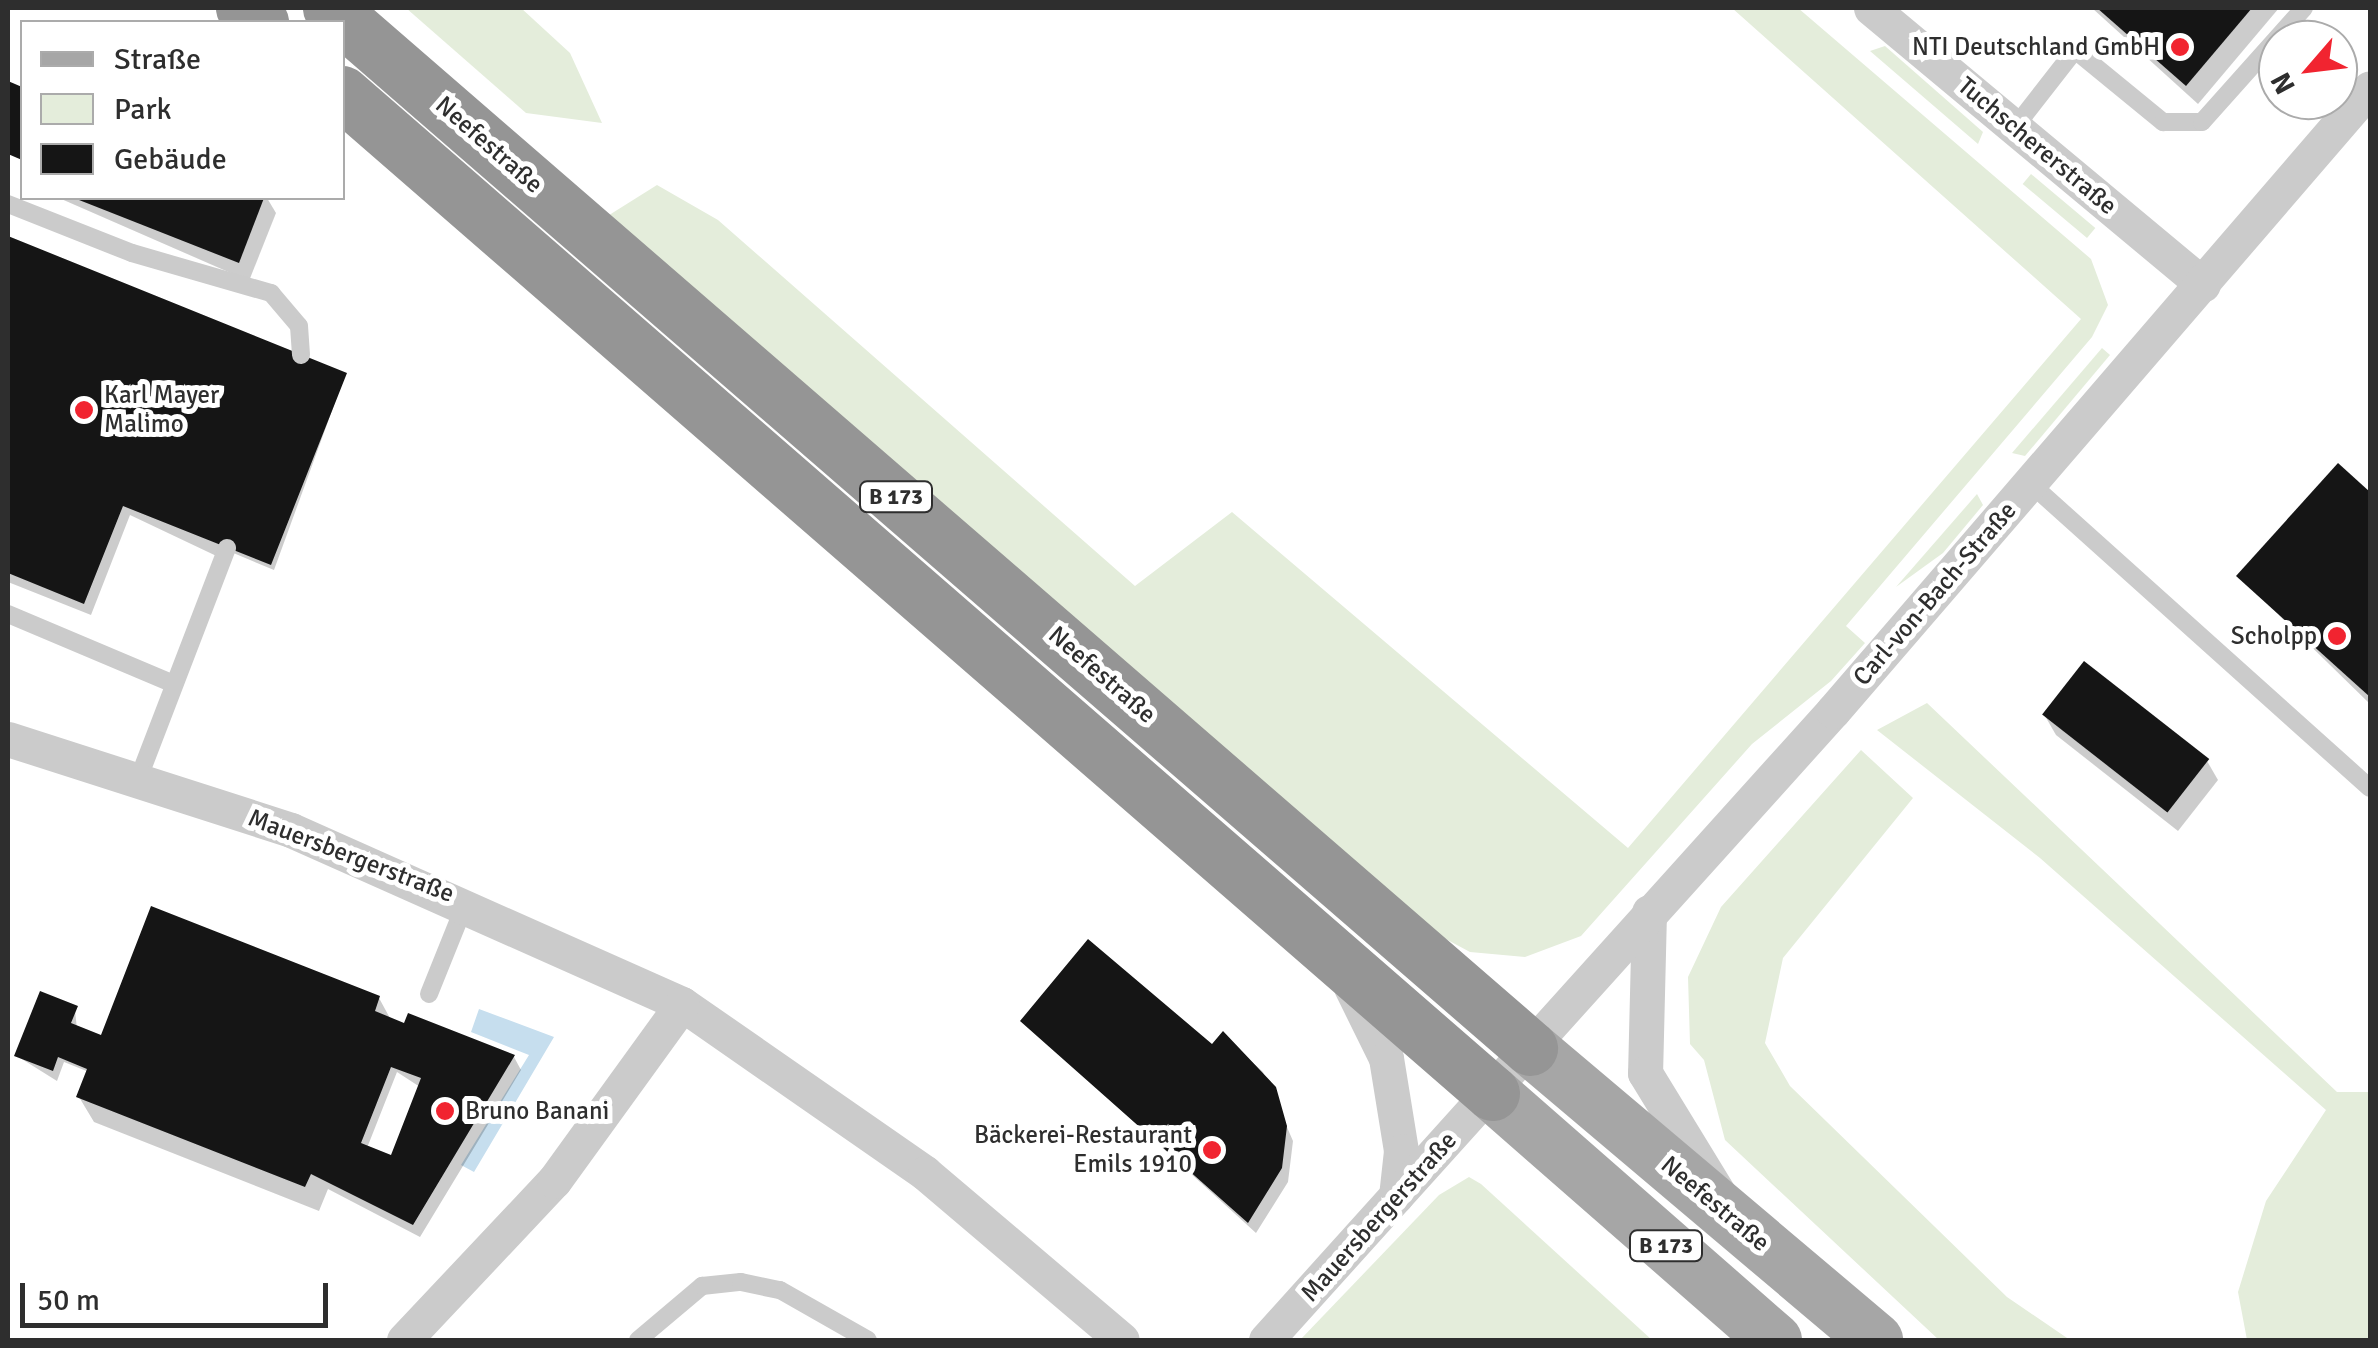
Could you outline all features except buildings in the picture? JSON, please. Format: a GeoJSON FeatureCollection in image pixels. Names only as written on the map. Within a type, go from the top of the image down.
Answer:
{"type":"FeatureCollection","features":[{"type":"Feature","properties":{"kind":"highway","name":"Neefestraße"},"geometry":{"type":"LineString","coordinates":[[345,21],[1530,1048]]}},
{"type":"Feature","properties":{"kind":"highway","name":"B 173"},"geometry":{"type":"LineString","coordinates":[[345,96],[1492,1093]]}},
{"type":"Feature","properties":{"kind":"main road","name":"Neefestraße"},"geometry":{"type":"LineString","coordinates":[[1530,1048],[1876,1340]]}},
{"type":"Feature","properties":{"kind":"main road","name":"B 173"},"geometry":{"type":"LineString","coordinates":[[1492,1093],[1774,1340]]}},
{"type":"Feature","properties":{"kind":"street","name":"Tuchschererstraße"},"geometry":{"type":"LineString","coordinates":[[1871,8],[2203,285]]}},
{"type":"Feature","properties":{"kind":"street","name":"Carl-von-Bach-Straße"},"geometry":{"type":"LineString","coordinates":[[1492,1093],[1648,912],[2031,484],[2370,88]]}},
{"type":"Feature","properties":{"kind":"street","name":"Mauersbergerstraße"},"geometry":{"type":"LineString","coordinates":[[8,739],[140,774],[466,901],[682,1004],[925,1173],[1122,1340]]}},
{"type":"Feature","properties":{"kind":"street"},"geometry":{"type":"LineString","coordinates":[[1648,912],[1645,1074],[1731,1216]]}},
{"type":"Feature","properties":{"kind":"street"},"geometry":{"type":"LineString","coordinates":[[1326,946],[1386,1058],[1402,1150],[1396,1196]]}},
{"type":"Feature","properties":{"kind":"street"},"geometry":{"type":"LineString","coordinates":[[404,1340],[512,1232],[682,1004]]}},
{"type":"Feature","properties":{"kind":"street","name":"Mauersbergerstraße"},"geometry":{"type":"LineString","coordinates":[[1266,1340],[1492,1093]]}},
{"type":"Feature","properties":{"kind":"lane"},"geometry":{"type":"LineString","coordinates":[[2015,127],[2074,50],[2163,122],[2202,122],[2304,8]]}},
{"type":"Feature","properties":{"kind":"lane"},"geometry":{"type":"LineString","coordinates":[[8,204],[132,254],[271,293],[299,326],[301,355]]}},
{"type":"Feature","properties":{"kind":"lane"},"geometry":{"type":"LineString","coordinates":[[2031,484],[2370,788]]}},
{"type":"Feature","properties":{"kind":"lane"},"geometry":{"type":"LineString","coordinates":[[140,774],[227,548]]}},
{"type":"Feature","properties":{"kind":"lane"},"geometry":{"type":"LineString","coordinates":[[8,614],[174,684]]}},
{"type":"Feature","properties":{"kind":"lane"},"geometry":{"type":"LineString","coordinates":[[428,994],[466,901]]}},
{"type":"Feature","properties":{"kind":"lane"},"geometry":{"type":"LineString","coordinates":[[638,1340],[702,1286],[741,1282],[780,1290],[868,1340]]}},
{"type":"Feature","properties":{"kind":"green space"},"geometry":{"type":"Polygon","coordinates":[[[406,8],[521,8],[570,53],[602,123],[526,113],[406,8]]]}},
{"type":"Feature","properties":{"kind":"green space"},"geometry":{"type":"Polygon","coordinates":[[[1732,8],[1798,8],[2091,259],[2108,305],[2092,337],[1846,626],[1865,643],[1831,681],[1752,744],[1581,936],[1525,957],[1470,952],[1442,937],[606,217],[657,185],[718,220],[1135,586],[1232,512],[1628,848],[2081,319],[1732,8]]]}},
{"type":"Feature","properties":{"kind":"green space"},"geometry":{"type":"Polygon","coordinates":[[[1885,46],[1983,132],[1978,144],[1870,51],[1885,46]]]}},
{"type":"Feature","properties":{"kind":"green space"},"geometry":{"type":"Polygon","coordinates":[[[2031,174],[2095,228],[2087,238],[2023,184],[2031,174]]]}},
{"type":"Feature","properties":{"kind":"green space"},"geometry":{"type":"Polygon","coordinates":[[[2102,348],[2110,355],[2025,456],[2012,453],[2102,348]]]}},
{"type":"Feature","properties":{"kind":"green space"},"geometry":{"type":"Polygon","coordinates":[[[1977,494],[1983,505],[1943,553],[1896,587],[1977,494]]]}},
{"type":"Feature","properties":{"kind":"green space"},"geometry":{"type":"Polygon","coordinates":[[[1927,703],[2337,1092],[2370,1092],[2370,1340],[2247,1340],[2238,1292],[2266,1201],[2326,1110],[2040,858],[1877,730],[1927,703]]]}},
{"type":"Feature","properties":{"kind":"green space"},"geometry":{"type":"Polygon","coordinates":[[[1861,750],[1913,798],[1783,958],[1765,1043],[1790,1086],[2007,1297],[2070,1340],[1939,1340],[1725,1140],[1704,1060],[1690,1044],[1688,977],[1721,907],[1861,750]]]}},
{"type":"Feature","properties":{"kind":"green space"},"geometry":{"type":"Polygon","coordinates":[[[1469,1177],[1652,1340],[1300,1340],[1439,1195],[1469,1177]]]}},
{"type":"Feature","properties":{"kind":"water"},"geometry":{"type":"Polygon","coordinates":[[[479,1009],[554,1037],[474,1172],[461,1165],[529,1055],[471,1032],[479,1009]]]}},
{"type":"Feature","properties":{"kind":"place","name":"NTI Deutschland GmbH"},"geometry":{"type":"Point","coordinates":[2180,47]}},
{"type":"Feature","properties":{"kind":"place","name":"Karl Mayer Malimo"},"geometry":{"type":"Point","coordinates":[84,410]}},
{"type":"Feature","properties":{"kind":"place","name":"Scholpp"},"geometry":{"type":"Point","coordinates":[2337,636]}},
{"type":"Feature","properties":{"kind":"place","name":"Bruno Banani"},"geometry":{"type":"Point","coordinates":[445,1111]}},
{"type":"Feature","properties":{"kind":"place","name":"Bäckerei-Restaurant Emils 1910"},"geometry":{"type":"Point","coordinates":[1212,1150]}}]}
